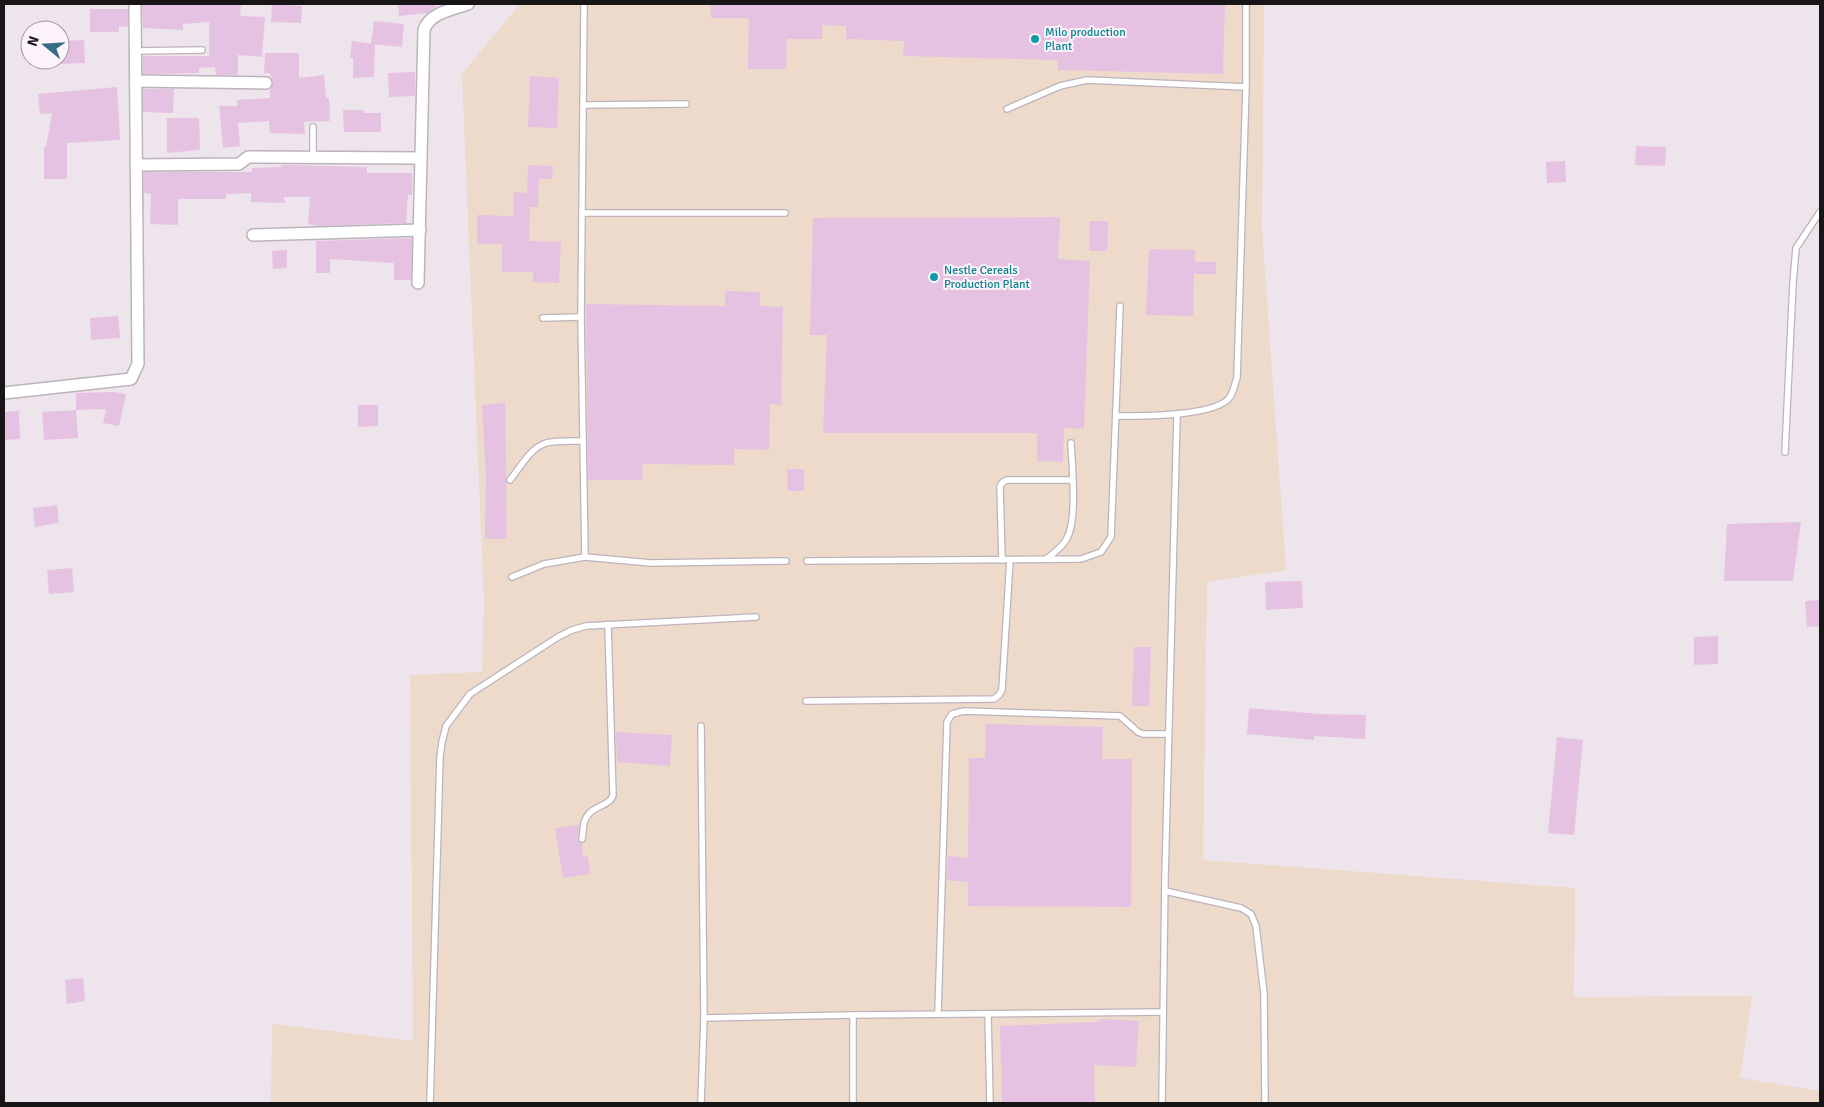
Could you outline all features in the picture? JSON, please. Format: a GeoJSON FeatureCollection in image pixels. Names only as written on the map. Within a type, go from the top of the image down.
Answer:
{"type":"FeatureCollection","features":[{"type":"Feature","properties":{"kind":"street"},"geometry":{"type":"LineString","coordinates":[[4,393],[131,379],[135,373],[138,364],[135,4]]}},
{"type":"Feature","properties":{"kind":"street"},"geometry":{"type":"LineString","coordinates":[[418,283],[424,30],[431,18],[448,8],[468,4]]}},
{"type":"Feature","properties":{"kind":"street"},"geometry":{"type":"LineString","coordinates":[[136,81],[266,83]]}},
{"type":"Feature","properties":{"kind":"street"},"geometry":{"type":"LineString","coordinates":[[136,165],[238,164],[248,157],[421,158]]}},
{"type":"Feature","properties":{"kind":"street"},"geometry":{"type":"LineString","coordinates":[[253,235],[420,230]]}},
{"type":"Feature","properties":{"kind":"lane"},"geometry":{"type":"LineString","coordinates":[[584,4],[581,317],[585,557]]}},
{"type":"Feature","properties":{"kind":"lane"},"geometry":{"type":"LineString","coordinates":[[1116,416],[1177,416],[1222,404],[1230,396],[1237,378],[1246,87],[1246,4]]}},
{"type":"Feature","properties":{"kind":"lane"},"geometry":{"type":"LineString","coordinates":[[135,51],[202,50]]}},
{"type":"Feature","properties":{"kind":"lane"},"geometry":{"type":"LineString","coordinates":[[1007,109],[1060,86],[1087,80],[1246,87]]}},
{"type":"Feature","properties":{"kind":"lane"},"geometry":{"type":"LineString","coordinates":[[584,105],[686,104]]}},
{"type":"Feature","properties":{"kind":"lane"},"geometry":{"type":"LineString","coordinates":[[313,127],[314,157]]}},
{"type":"Feature","properties":{"kind":"lane"},"geometry":{"type":"LineString","coordinates":[[1785,452],[1796,248],[1820,212]]}},
{"type":"Feature","properties":{"kind":"lane"},"geometry":{"type":"LineString","coordinates":[[582,213],[785,213]]}},
{"type":"Feature","properties":{"kind":"lane"},"geometry":{"type":"LineString","coordinates":[[807,561],[1081,559],[1101,552],[1111,537],[1120,306]]}},
{"type":"Feature","properties":{"kind":"lane"},"geometry":{"type":"LineString","coordinates":[[544,318],[581,317]]}},
{"type":"Feature","properties":{"kind":"lane"},"geometry":{"type":"LineString","coordinates":[[1162,1103],[1168,734],[1177,416]]}},
{"type":"Feature","properties":{"kind":"lane"},"geometry":{"type":"LineString","coordinates":[[510,480],[538,446],[547,442],[583,441]]}},
{"type":"Feature","properties":{"kind":"lane"},"geometry":{"type":"LineString","coordinates":[[1046,559],[1066,540],[1071,530],[1073,506],[1071,443]]}},
{"type":"Feature","properties":{"kind":"lane"},"geometry":{"type":"LineString","coordinates":[[1002,560],[1000,486],[1003,482],[1007,480],[1072,480]]}},
{"type":"Feature","properties":{"kind":"lane"},"geometry":{"type":"LineString","coordinates":[[512,577],[544,564],[585,557],[651,563],[786,561]]}},
{"type":"Feature","properties":{"kind":"lane"},"geometry":{"type":"LineString","coordinates":[[806,701],[994,699],[1002,690],[1010,560]]}},
{"type":"Feature","properties":{"kind":"lane"},"geometry":{"type":"LineString","coordinates":[[430,1103],[440,757],[446,726],[470,694],[558,637],[572,630],[586,626],[608,624],[756,617]]}},
{"type":"Feature","properties":{"kind":"lane"},"geometry":{"type":"LineString","coordinates":[[582,840],[584,821],[597,807],[609,803],[613,796],[608,624]]}},
{"type":"Feature","properties":{"kind":"lane"},"geometry":{"type":"LineString","coordinates":[[938,1014],[947,722],[952,714],[964,711],[1120,716],[1138,732],[1143,734],[1168,734]]}},
{"type":"Feature","properties":{"kind":"lane"},"geometry":{"type":"LineString","coordinates":[[701,726],[704,1018],[701,1103]]}},
{"type":"Feature","properties":{"kind":"lane"},"geometry":{"type":"LineString","coordinates":[[1165,891],[1241,908],[1251,914],[1256,926],[1264,994],[1265,1103]]}},
{"type":"Feature","properties":{"kind":"lane"},"geometry":{"type":"LineString","coordinates":[[704,1018],[1164,1012]]}},
{"type":"Feature","properties":{"kind":"lane"},"geometry":{"type":"LineString","coordinates":[[988,1014],[990,1103]]}},
{"type":"Feature","properties":{"kind":"lane"},"geometry":{"type":"LineString","coordinates":[[853,1015],[853,1103]]}},
{"type":"Feature","properties":{"kind":"shaded area"},"geometry":{"type":"Polygon","coordinates":[[[520,4],[1264,4],[1262,229],[1286,570],[1207,582],[1203,860],[1575,888],[1574,997],[1752,996],[1740,1078],[1820,1091],[1820,1103],[271,1103],[272,1024],[413,1041],[410,675],[482,672],[484,603],[462,74],[520,4]]]}},
{"type":"Feature","properties":{"kind":"building"},"geometry":{"type":"Polygon","coordinates":[[[142,4],[241,4],[240,16],[265,17],[262,57],[238,55],[238,75],[216,75],[215,67],[199,68],[199,73],[143,74],[143,56],[209,56],[209,22],[183,24],[183,30],[143,28],[142,4]]]}},
{"type":"Feature","properties":{"kind":"building"},"geometry":{"type":"Polygon","coordinates":[[[272,4],[302,6],[301,23],[271,22],[272,4]]]}},
{"type":"Feature","properties":{"kind":"building"},"geometry":{"type":"Polygon","coordinates":[[[398,4],[435,4],[436,7],[427,13],[399,16],[398,4]]]}},
{"type":"Feature","properties":{"kind":"building","name":"Milo production Plant"},"geometry":{"type":"Polygon","coordinates":[[[711,4],[1225,4],[1223,74],[1058,70],[1058,60],[903,56],[904,41],[846,39],[846,26],[822,25],[822,39],[787,39],[786,69],[748,69],[749,18],[711,18],[711,4]]]}},
{"type":"Feature","properties":{"kind":"building"},"geometry":{"type":"Polygon","coordinates":[[[90,9],[128,9],[128,27],[119,26],[119,32],[90,32],[90,9]]]}},
{"type":"Feature","properties":{"kind":"building"},"geometry":{"type":"Polygon","coordinates":[[[374,21],[404,24],[402,47],[371,44],[374,21]]]}},
{"type":"Feature","properties":{"kind":"building"},"geometry":{"type":"Polygon","coordinates":[[[84,40],[85,63],[70,64],[70,41],[84,40]]]}},
{"type":"Feature","properties":{"kind":"building"},"geometry":{"type":"Polygon","coordinates":[[[352,41],[375,44],[374,77],[353,78],[353,58],[350,58],[352,41]]]}},
{"type":"Feature","properties":{"kind":"building"},"geometry":{"type":"Polygon","coordinates":[[[265,53],[299,53],[299,78],[324,75],[326,98],[329,98],[330,121],[304,122],[305,134],[270,133],[269,121],[238,123],[240,146],[223,148],[219,106],[237,106],[237,100],[270,98],[270,89],[273,83],[270,73],[264,73],[265,53]]]}},
{"type":"Feature","properties":{"kind":"building"},"geometry":{"type":"Polygon","coordinates":[[[415,72],[415,96],[389,97],[388,73],[415,72]]]}},
{"type":"Feature","properties":{"kind":"building"},"geometry":{"type":"Polygon","coordinates":[[[530,76],[559,78],[557,128],[528,127],[530,76]]]}},
{"type":"Feature","properties":{"kind":"building"},"geometry":{"type":"Polygon","coordinates":[[[117,87],[120,140],[67,143],[67,179],[44,179],[44,147],[46,147],[52,113],[40,114],[38,94],[117,87]]]}},
{"type":"Feature","properties":{"kind":"building"},"geometry":{"type":"Polygon","coordinates":[[[143,89],[174,89],[173,113],[143,112],[143,89]]]}},
{"type":"Feature","properties":{"kind":"building"},"geometry":{"type":"Polygon","coordinates":[[[343,110],[364,110],[364,113],[381,113],[381,132],[344,132],[343,110]]]}},
{"type":"Feature","properties":{"kind":"building"},"geometry":{"type":"Polygon","coordinates":[[[167,118],[199,118],[200,150],[167,153],[167,118]]]}},
{"type":"Feature","properties":{"kind":"building"},"geometry":{"type":"Polygon","coordinates":[[[1636,146],[1666,147],[1665,166],[1635,165],[1636,146]]]}},
{"type":"Feature","properties":{"kind":"building"},"geometry":{"type":"Polygon","coordinates":[[[1565,161],[1566,182],[1547,183],[1546,162],[1565,161]]]}},
{"type":"Feature","properties":{"kind":"building"},"geometry":{"type":"Polygon","coordinates":[[[281,165],[367,167],[367,173],[412,173],[412,195],[408,195],[406,223],[317,226],[308,224],[310,197],[284,197],[285,203],[251,202],[251,193],[226,194],[226,199],[178,199],[178,225],[150,224],[151,194],[144,193],[144,172],[252,172],[252,168],[281,167],[281,165]]]}},
{"type":"Feature","properties":{"kind":"building"},"geometry":{"type":"Polygon","coordinates":[[[528,165],[553,166],[552,179],[539,179],[538,207],[530,207],[529,241],[561,242],[559,283],[533,282],[533,272],[502,272],[502,244],[477,244],[477,215],[513,216],[514,192],[527,193],[528,165]]]}},
{"type":"Feature","properties":{"kind":"building","name":"Nestle Cereals Production Plant"},"geometry":{"type":"Polygon","coordinates":[[[1060,217],[1058,259],[1090,261],[1084,429],[1064,428],[1063,462],[1037,461],[1037,433],[823,433],[827,335],[810,335],[813,218],[1060,217]]]}},
{"type":"Feature","properties":{"kind":"building"},"geometry":{"type":"Polygon","coordinates":[[[1090,221],[1108,221],[1107,251],[1089,251],[1090,221]]]}},
{"type":"Feature","properties":{"kind":"building"},"geometry":{"type":"Polygon","coordinates":[[[412,238],[411,280],[394,280],[394,263],[330,259],[330,273],[316,273],[316,241],[412,238]]]}},
{"type":"Feature","properties":{"kind":"building"},"geometry":{"type":"Polygon","coordinates":[[[1149,249],[1195,250],[1195,262],[1216,262],[1216,274],[1194,274],[1193,316],[1146,315],[1149,249]]]}},
{"type":"Feature","properties":{"kind":"building"},"geometry":{"type":"Polygon","coordinates":[[[287,250],[287,268],[273,269],[272,251],[287,250]]]}},
{"type":"Feature","properties":{"kind":"building"},"geometry":{"type":"Polygon","coordinates":[[[725,291],[760,292],[760,306],[783,307],[781,405],[770,404],[769,450],[734,449],[734,465],[643,464],[642,480],[588,480],[586,304],[725,306],[725,291]]]}},
{"type":"Feature","properties":{"kind":"building"},"geometry":{"type":"Polygon","coordinates":[[[118,316],[120,338],[91,340],[90,318],[118,316]]]}},
{"type":"Feature","properties":{"kind":"building"},"geometry":{"type":"Polygon","coordinates":[[[114,392],[126,394],[119,426],[103,423],[106,409],[76,410],[76,393],[114,392]]]}},
{"type":"Feature","properties":{"kind":"building"},"geometry":{"type":"Polygon","coordinates":[[[505,403],[507,539],[485,539],[486,477],[482,405],[505,403]]]}},
{"type":"Feature","properties":{"kind":"building"},"geometry":{"type":"Polygon","coordinates":[[[358,405],[378,405],[378,426],[358,427],[358,405]]]}},
{"type":"Feature","properties":{"kind":"building"},"geometry":{"type":"Polygon","coordinates":[[[76,410],[78,438],[44,440],[42,412],[76,410]]]}},
{"type":"Feature","properties":{"kind":"building"},"geometry":{"type":"Polygon","coordinates":[[[19,411],[20,439],[4,440],[4,412],[19,411]]]}},
{"type":"Feature","properties":{"kind":"building"},"geometry":{"type":"Polygon","coordinates":[[[787,469],[804,469],[804,491],[788,491],[787,469]]]}},
{"type":"Feature","properties":{"kind":"building"},"geometry":{"type":"Polygon","coordinates":[[[57,505],[59,523],[35,527],[33,508],[57,505]]]}},
{"type":"Feature","properties":{"kind":"building"},"geometry":{"type":"Polygon","coordinates":[[[1801,522],[1793,581],[1724,581],[1727,524],[1801,522]]]}},
{"type":"Feature","properties":{"kind":"building"},"geometry":{"type":"Polygon","coordinates":[[[72,568],[74,592],[49,594],[47,570],[72,568]]]}},
{"type":"Feature","properties":{"kind":"building"},"geometry":{"type":"Polygon","coordinates":[[[1302,581],[1303,608],[1266,610],[1265,582],[1302,581]]]}},
{"type":"Feature","properties":{"kind":"building"},"geometry":{"type":"Polygon","coordinates":[[[1820,600],[1820,626],[1807,627],[1805,601],[1820,600]]]}},
{"type":"Feature","properties":{"kind":"building"},"geometry":{"type":"Polygon","coordinates":[[[1718,636],[1718,664],[1694,665],[1694,637],[1718,636]]]}},
{"type":"Feature","properties":{"kind":"building"},"geometry":{"type":"Polygon","coordinates":[[[1134,647],[1151,647],[1149,706],[1132,706],[1134,647]]]}},
{"type":"Feature","properties":{"kind":"building"},"geometry":{"type":"Polygon","coordinates":[[[1249,708],[1320,714],[1366,715],[1365,739],[1314,736],[1314,740],[1247,734],[1249,708]]]}},
{"type":"Feature","properties":{"kind":"building"},"geometry":{"type":"Polygon","coordinates":[[[986,724],[1103,727],[1102,759],[1132,759],[1131,907],[968,906],[968,882],[947,880],[948,856],[968,858],[969,758],[985,758],[986,724]]]}},
{"type":"Feature","properties":{"kind":"building"},"geometry":{"type":"Polygon","coordinates":[[[616,732],[672,735],[670,766],[617,762],[616,732]]]}},
{"type":"Feature","properties":{"kind":"building"},"geometry":{"type":"Polygon","coordinates":[[[1557,737],[1583,740],[1574,835],[1548,833],[1557,737]]]}},
{"type":"Feature","properties":{"kind":"building"},"geometry":{"type":"Polygon","coordinates":[[[579,825],[577,840],[582,844],[583,857],[588,856],[590,874],[563,878],[555,828],[579,825]]]}},
{"type":"Feature","properties":{"kind":"building"},"geometry":{"type":"Polygon","coordinates":[[[83,978],[85,1001],[67,1004],[65,980],[83,978]]]}},
{"type":"Feature","properties":{"kind":"building"},"geometry":{"type":"Polygon","coordinates":[[[1100,1019],[1139,1021],[1136,1067],[1094,1065],[1095,1103],[1002,1103],[1000,1026],[1099,1022],[1100,1019]]]}},
{"type":"Feature","properties":{"kind":"place","name":"Milo production Plant"},"geometry":{"type":"Point","coordinates":[1035,39]}},
{"type":"Feature","properties":{"kind":"place","name":"Nestle Cereals Production Plant"},"geometry":{"type":"Point","coordinates":[934,277]}}]}
